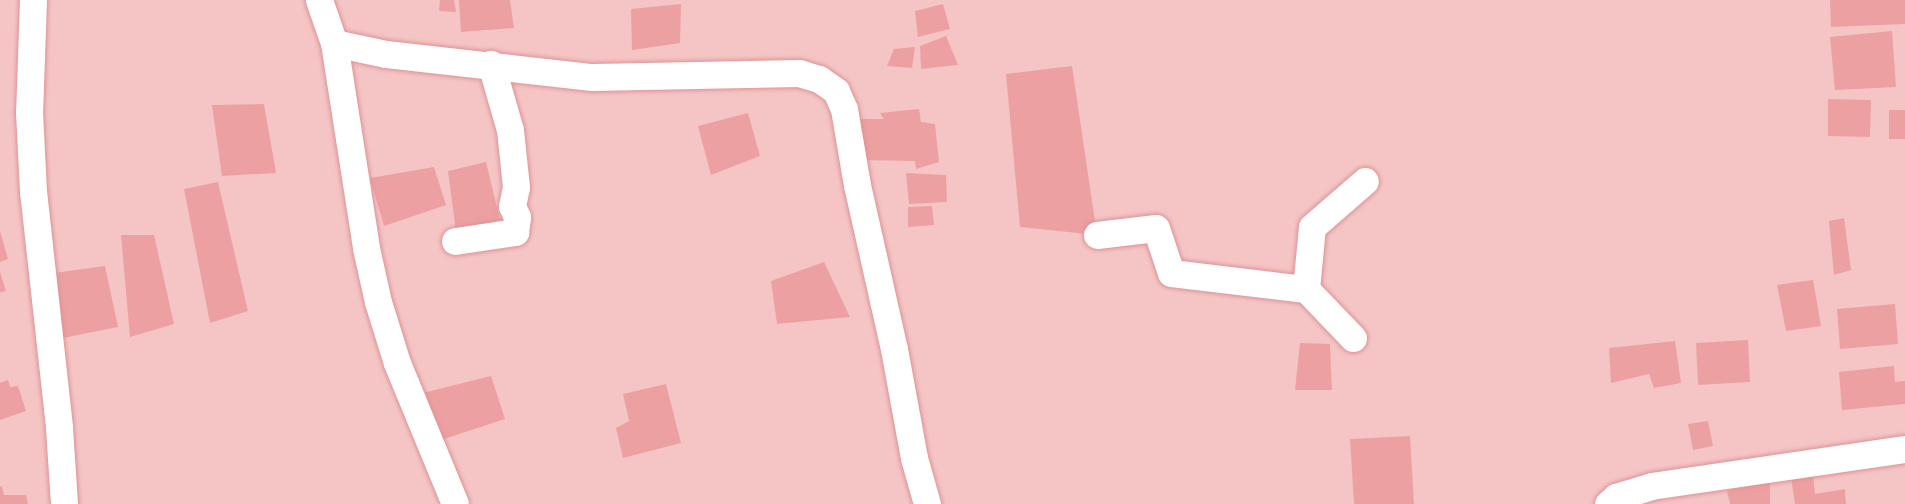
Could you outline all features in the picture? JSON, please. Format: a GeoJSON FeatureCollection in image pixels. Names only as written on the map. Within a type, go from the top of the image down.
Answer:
{"type":"FeatureCollection","features":[{"type":"Feature","properties":{"kind":"street"},"geometry":{"type":"LineString","coordinates":[[33,0],[29,112],[33,191],[59,428],[64,504]]}},
{"type":"Feature","properties":{"kind":"street"},"geometry":{"type":"LineString","coordinates":[[320,0],[334,43],[366,248],[378,302],[397,363],[455,504]]}},
{"type":"Feature","properties":{"kind":"street"},"geometry":{"type":"LineString","coordinates":[[334,43],[386,54],[592,77],[799,73],[819,79],[836,91],[844,109],[857,185],[894,349],[914,458],[927,504]]}},
{"type":"Feature","properties":{"kind":"street"},"geometry":{"type":"LineString","coordinates":[[454,241],[515,232],[518,217],[512,206],[516,187],[510,130],[491,64]]}},
{"type":"Feature","properties":{"kind":"street"},"geometry":{"type":"LineString","coordinates":[[1306,289],[1312,227],[1365,181]]}},
{"type":"Feature","properties":{"kind":"street"},"geometry":{"type":"LineString","coordinates":[[1097,235],[1156,228],[1171,273],[1306,289],[1353,339]]}},
{"type":"Feature","properties":{"kind":"street"},"geometry":{"type":"LineString","coordinates":[[1608,504],[1616,497],[1651,486],[1905,449]]}},
{"type":"Feature","properties":{"kind":"building"},"geometry":{"type":"Polygon","coordinates":[[[440,0],[454,0],[456,12],[439,11],[440,0]]]}},
{"type":"Feature","properties":{"kind":"building"},"geometry":{"type":"Polygon","coordinates":[[[459,0],[510,0],[514,28],[461,32],[459,0]]]}},
{"type":"Feature","properties":{"kind":"building"},"geometry":{"type":"Polygon","coordinates":[[[1830,0],[1905,0],[1905,24],[1831,27],[1830,0]]]}},
{"type":"Feature","properties":{"kind":"building"},"geometry":{"type":"Polygon","coordinates":[[[681,4],[680,43],[632,50],[631,9],[681,4]]]}},
{"type":"Feature","properties":{"kind":"building"},"geometry":{"type":"Polygon","coordinates":[[[943,4],[950,29],[918,37],[915,11],[943,4]]]}},
{"type":"Feature","properties":{"kind":"building"},"geometry":{"type":"Polygon","coordinates":[[[1892,31],[1896,87],[1835,90],[1830,37],[1892,31]]]}},
{"type":"Feature","properties":{"kind":"building"},"geometry":{"type":"Polygon","coordinates":[[[946,36],[958,65],[921,69],[920,46],[946,36]]]}},
{"type":"Feature","properties":{"kind":"building"},"geometry":{"type":"Polygon","coordinates":[[[915,47],[912,68],[887,66],[894,49],[915,47]]]}},
{"type":"Feature","properties":{"kind":"building"},"geometry":{"type":"Polygon","coordinates":[[[1072,66],[1097,235],[1020,227],[1006,74],[1072,66]]]}},
{"type":"Feature","properties":{"kind":"building"},"geometry":{"type":"Polygon","coordinates":[[[1828,99],[1871,100],[1870,137],[1828,136],[1828,99]]]}},
{"type":"Feature","properties":{"kind":"building"},"geometry":{"type":"Polygon","coordinates":[[[264,104],[276,173],[222,176],[212,105],[264,104]]]}},
{"type":"Feature","properties":{"kind":"building"},"geometry":{"type":"Polygon","coordinates":[[[919,109],[921,122],[935,124],[939,162],[916,169],[915,161],[860,160],[857,119],[884,119],[880,113],[919,109]]]}},
{"type":"Feature","properties":{"kind":"building"},"geometry":{"type":"Polygon","coordinates":[[[1889,110],[1905,110],[1905,139],[1889,139],[1889,110]]]}},
{"type":"Feature","properties":{"kind":"building"},"geometry":{"type":"Polygon","coordinates":[[[748,113],[760,156],[711,175],[698,126],[748,113]]]}},
{"type":"Feature","properties":{"kind":"building"},"geometry":{"type":"Polygon","coordinates":[[[486,162],[500,220],[456,232],[448,171],[486,162]]]}},
{"type":"Feature","properties":{"kind":"building"},"geometry":{"type":"Polygon","coordinates":[[[434,167],[446,205],[384,226],[370,178],[434,167]]]}},
{"type":"Feature","properties":{"kind":"building"},"geometry":{"type":"Polygon","coordinates":[[[906,173],[946,175],[947,202],[909,204],[906,173]]]}},
{"type":"Feature","properties":{"kind":"building"},"geometry":{"type":"Polygon","coordinates":[[[218,182],[248,311],[210,323],[184,189],[218,182]]]}},
{"type":"Feature","properties":{"kind":"building"},"geometry":{"type":"Polygon","coordinates":[[[932,206],[934,225],[908,227],[908,207],[932,206]]]}},
{"type":"Feature","properties":{"kind":"building"},"geometry":{"type":"Polygon","coordinates":[[[1844,218],[1851,270],[1834,275],[1829,221],[1844,218]]]}},
{"type":"Feature","properties":{"kind":"building"},"geometry":{"type":"Polygon","coordinates":[[[0,231],[8,259],[0,262],[0,231]]]}},
{"type":"Feature","properties":{"kind":"building"},"geometry":{"type":"Polygon","coordinates":[[[121,235],[154,235],[174,324],[130,337],[121,235]]]}},
{"type":"Feature","properties":{"kind":"building"},"geometry":{"type":"Polygon","coordinates":[[[824,262],[850,317],[777,324],[771,281],[824,262]]]}},
{"type":"Feature","properties":{"kind":"building"},"geometry":{"type":"Polygon","coordinates":[[[105,266],[118,327],[58,339],[54,273],[105,266]]]}},
{"type":"Feature","properties":{"kind":"building"},"geometry":{"type":"Polygon","coordinates":[[[0,272],[6,291],[0,292],[0,272]]]}},
{"type":"Feature","properties":{"kind":"building"},"geometry":{"type":"Polygon","coordinates":[[[1813,280],[1821,326],[1786,331],[1777,285],[1813,280]]]}},
{"type":"Feature","properties":{"kind":"building"},"geometry":{"type":"Polygon","coordinates":[[[1895,304],[1898,344],[1840,349],[1837,309],[1895,304]]]}},
{"type":"Feature","properties":{"kind":"building"},"geometry":{"type":"Polygon","coordinates":[[[1748,340],[1750,382],[1698,385],[1696,343],[1748,340]]]}},
{"type":"Feature","properties":{"kind":"building"},"geometry":{"type":"Polygon","coordinates":[[[1675,341],[1681,383],[1654,388],[1649,374],[1611,383],[1609,348],[1675,341]]]}},
{"type":"Feature","properties":{"kind":"building"},"geometry":{"type":"Polygon","coordinates":[[[1300,343],[1330,344],[1332,390],[1295,390],[1300,343]]]}},
{"type":"Feature","properties":{"kind":"building"},"geometry":{"type":"Polygon","coordinates":[[[1894,366],[1895,382],[1905,381],[1905,404],[1842,410],[1839,372],[1894,366]]]}},
{"type":"Feature","properties":{"kind":"building"},"geometry":{"type":"Polygon","coordinates":[[[491,376],[505,419],[441,440],[423,393],[491,376]]]}},
{"type":"Feature","properties":{"kind":"building"},"geometry":{"type":"Polygon","coordinates":[[[8,380],[10,387],[18,386],[26,411],[0,420],[0,383],[8,380]]]}},
{"type":"Feature","properties":{"kind":"building"},"geometry":{"type":"Polygon","coordinates":[[[666,384],[681,443],[623,458],[616,428],[629,421],[623,394],[666,384]]]}},
{"type":"Feature","properties":{"kind":"building"},"geometry":{"type":"Polygon","coordinates":[[[1708,421],[1713,446],[1693,450],[1688,424],[1708,421]]]}},
{"type":"Feature","properties":{"kind":"building"},"geometry":{"type":"Polygon","coordinates":[[[1410,436],[1414,504],[1354,504],[1350,439],[1410,436]]]}},
{"type":"Feature","properties":{"kind":"building"},"geometry":{"type":"Polygon","coordinates":[[[1813,476],[1815,494],[1845,489],[1846,504],[1795,504],[1791,477],[1813,476]]]}},
{"type":"Feature","properties":{"kind":"building"},"geometry":{"type":"Polygon","coordinates":[[[1770,479],[1770,504],[1730,504],[1727,491],[1770,479]]]}},
{"type":"Feature","properties":{"kind":"building"},"geometry":{"type":"Polygon","coordinates":[[[2,486],[4,495],[26,495],[28,504],[0,504],[0,487],[2,486]]]}}]}
